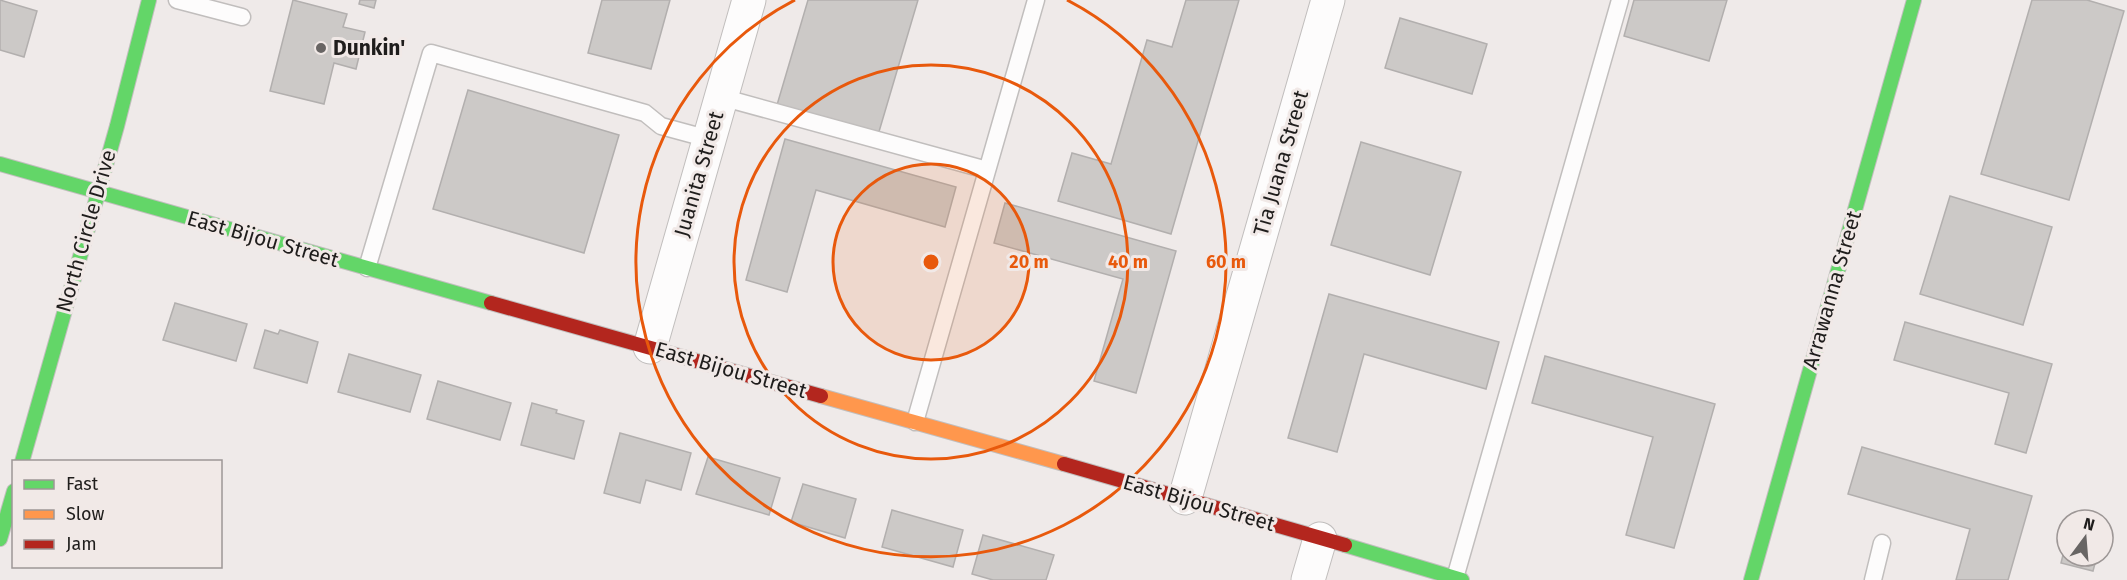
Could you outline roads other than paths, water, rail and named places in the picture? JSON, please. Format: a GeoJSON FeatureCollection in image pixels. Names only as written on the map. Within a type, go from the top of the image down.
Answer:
{"type":"FeatureCollection","features":[{"type":"Feature","properties":{"kind":"street","name":"North Circle Drive"},"geometry":{"type":"LineString","coordinates":[[23,460],[149,0]]}},
{"type":"Feature","properties":{"kind":"street","name":"Juanita Street"},"geometry":{"type":"LineString","coordinates":[[650,347],[749,0]]}},
{"type":"Feature","properties":{"kind":"street","name":"Tia Juana Street"},"geometry":{"type":"LineString","coordinates":[[1185,498],[1328,0]]}},
{"type":"Feature","properties":{"kind":"street","name":"Arrawanna Street"},"geometry":{"type":"LineString","coordinates":[[1750,580],[1914,0]]}},
{"type":"Feature","properties":{"kind":"street","name":"East Bijou Street"},"geometry":{"type":"LineString","coordinates":[[0,164],[1185,498],[1458,579]]}},
{"type":"Feature","properties":{"kind":"street"},"geometry":{"type":"LineString","coordinates":[[0,540],[12,498]]}},
{"type":"Feature","properties":{"kind":"street"},"geometry":{"type":"LineString","coordinates":[[1308,580],[1320,539]]}},
{"type":"Feature","properties":{"kind":"lane"},"geometry":{"type":"LineString","coordinates":[[177,0],[242,17]]}},
{"type":"Feature","properties":{"kind":"lane"},"geometry":{"type":"LineString","coordinates":[[915,422],[1036,0]]}},
{"type":"Feature","properties":{"kind":"lane"},"geometry":{"type":"LineString","coordinates":[[1458,579],[1620,0]]}},
{"type":"Feature","properties":{"kind":"lane"},"geometry":{"type":"LineString","coordinates":[[367,268],[431,53],[645,112],[661,126],[709,139]]}},
{"type":"Feature","properties":{"kind":"lane"},"geometry":{"type":"LineString","coordinates":[[721,97],[987,170]]}},
{"type":"Feature","properties":{"kind":"lane"},"geometry":{"type":"LineString","coordinates":[[1873,580],[1882,543]]}},
{"type":"Feature","properties":{"kind":"place","name":"Dunkin'"},"geometry":{"type":"Point","coordinates":[321,48]}}]}
